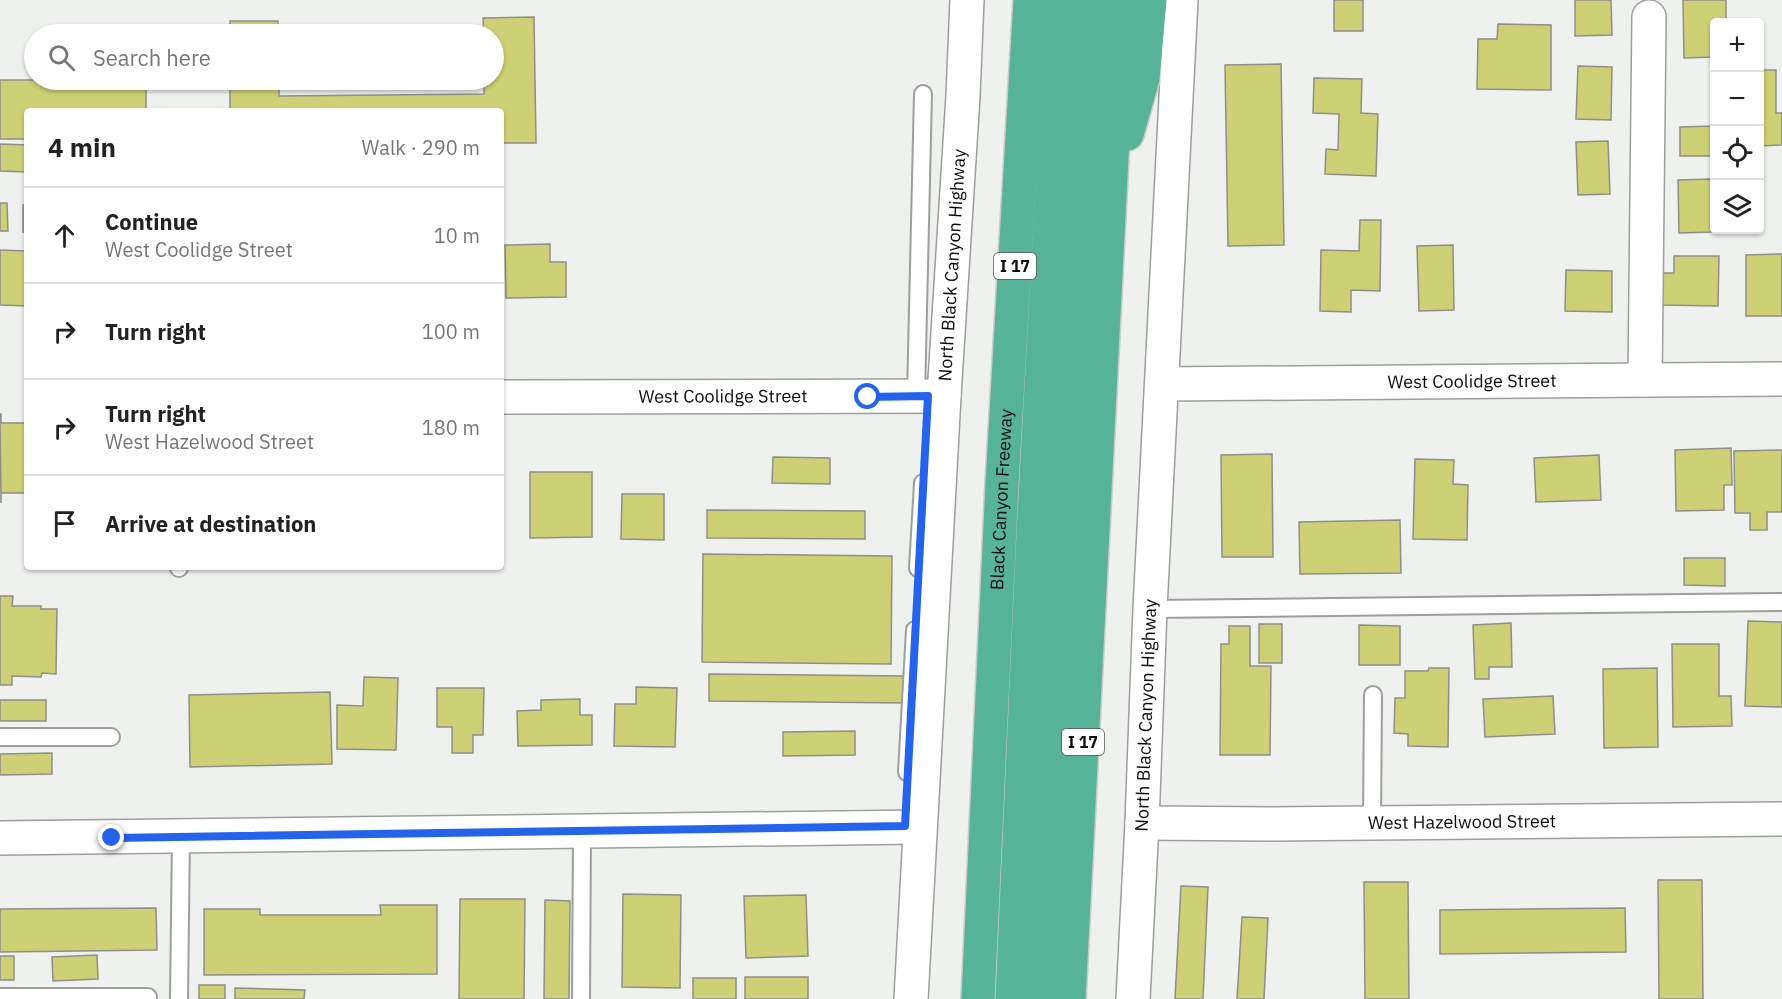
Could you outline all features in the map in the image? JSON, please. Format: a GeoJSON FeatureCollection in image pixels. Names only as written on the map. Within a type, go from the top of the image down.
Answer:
{"type":"FeatureCollection","features":[{"type":"Feature","properties":{"kind":"highway"},"geometry":{"type":"LineString","coordinates":[[1018,0],[1028,48]]}},
{"type":"Feature","properties":{"kind":"highway","name":"Black Canyon Freeway"},"geometry":{"type":"LineString","coordinates":[[978,999],[1003,472],[1030,0]]}},
{"type":"Feature","properties":{"kind":"highway"},"geometry":{"type":"LineString","coordinates":[[1012,999],[1031,565],[1062,0]]}},
{"type":"Feature","properties":{"kind":"highway"},"geometry":{"type":"LineString","coordinates":[[1037,999],[1088,0]]}},
{"type":"Feature","properties":{"kind":"highway","name":"I 17"},"geometry":{"type":"LineString","coordinates":[[1069,999],[1120,0]]}},
{"type":"Feature","properties":{"kind":"highway"},"geometry":{"type":"LineString","coordinates":[[1112,188],[1143,78],[1150,0]]}},
{"type":"Feature","properties":{"kind":"street","name":"North Black Canyon Highway"},"geometry":{"type":"LineString","coordinates":[[911,999],[910,820],[929,399],[963,96],[967,0]]}},
{"type":"Feature","properties":{"kind":"street","name":"North Black Canyon Highway"},"geometry":{"type":"LineString","coordinates":[[1133,999],[1181,0]]}},
{"type":"Feature","properties":{"kind":"street"},"geometry":{"type":"LineString","coordinates":[[1645,380],[1649,17]]}},
{"type":"Feature","properties":{"kind":"street","name":"West Coolidge Street"},"geometry":{"type":"LineString","coordinates":[[1162,384],[1782,379]]}},
{"type":"Feature","properties":{"kind":"street","name":"West Coolidge Street"},"geometry":{"type":"LineString","coordinates":[[504,397],[929,399]]}},
{"type":"Feature","properties":{"kind":"street","name":"West Hazelwood Street"},"geometry":{"type":"LineString","coordinates":[[1142,823],[1271,825],[1782,819]]}},
{"type":"Feature","properties":{"kind":"street"},"geometry":{"type":"LineString","coordinates":[[0,838],[582,832],[910,820]]}},
{"type":"Feature","properties":{"kind":"lane"},"geometry":{"type":"LineString","coordinates":[[923,94],[929,399]]}},
{"type":"Feature","properties":{"kind":"lane"},"geometry":{"type":"LineString","coordinates":[[917,585],[924,464]]}},
{"type":"Feature","properties":{"kind":"lane"},"geometry":{"type":"LineString","coordinates":[[1150,609],[1782,602]]}},
{"type":"Feature","properties":{"kind":"lane"},"geometry":{"type":"LineString","coordinates":[[906,785],[916,617]]}},
{"type":"Feature","properties":{"kind":"lane"},"geometry":{"type":"LineString","coordinates":[[1372,823],[1373,695]]}},
{"type":"Feature","properties":{"kind":"lane"},"geometry":{"type":"LineString","coordinates":[[0,737],[111,736]]}},
{"type":"Feature","properties":{"kind":"lane"},"geometry":{"type":"LineString","coordinates":[[581,999],[582,832]]}},
{"type":"Feature","properties":{"kind":"lane"},"geometry":{"type":"LineString","coordinates":[[179,999],[181,836]]}},
{"type":"Feature","properties":{"kind":"lane"},"geometry":{"type":"LineString","coordinates":[[0,997],[148,999]]}},
{"type":"Feature","properties":{"kind":"building"},"geometry":{"type":"Polygon","coordinates":[[[1334,0],[1363,0],[1363,31],[1334,31],[1334,0]]]}},
{"type":"Feature","properties":{"kind":"building"},"geometry":{"type":"Polygon","coordinates":[[[1575,0],[1611,0],[1612,35],[1575,36],[1575,0]]]}},
{"type":"Feature","properties":{"kind":"building"},"geometry":{"type":"Polygon","coordinates":[[[1683,0],[1726,0],[1726,18],[1710,18],[1710,57],[1684,58],[1683,0]]]}},
{"type":"Feature","properties":{"kind":"building"},"geometry":{"type":"Polygon","coordinates":[[[534,17],[536,143],[504,143],[504,108],[230,108],[230,90],[279,90],[279,96],[484,94],[484,90],[504,90],[504,24],[483,24],[483,18],[534,17]]]}},
{"type":"Feature","properties":{"kind":"building"},"geometry":{"type":"Polygon","coordinates":[[[230,21],[278,21],[278,24],[230,24],[230,21]]]}},
{"type":"Feature","properties":{"kind":"building"},"geometry":{"type":"Polygon","coordinates":[[[1498,24],[1551,25],[1551,90],[1477,89],[1478,39],[1497,39],[1498,24]]]}},
{"type":"Feature","properties":{"kind":"building"},"geometry":{"type":"Polygon","coordinates":[[[1281,64],[1284,245],[1228,246],[1225,65],[1281,64]]]}},
{"type":"Feature","properties":{"kind":"building"},"geometry":{"type":"Polygon","coordinates":[[[1578,66],[1612,67],[1611,120],[1576,119],[1578,66]]]}},
{"type":"Feature","properties":{"kind":"building"},"geometry":{"type":"Polygon","coordinates":[[[1764,70],[1776,70],[1776,113],[1782,113],[1782,145],[1764,146],[1764,70]]]}},
{"type":"Feature","properties":{"kind":"building"},"geometry":{"type":"Polygon","coordinates":[[[1314,78],[1362,79],[1361,113],[1378,114],[1376,176],[1325,174],[1326,149],[1338,150],[1339,114],[1313,113],[1314,78]]]}},
{"type":"Feature","properties":{"kind":"building"},"geometry":{"type":"Polygon","coordinates":[[[0,80],[24,80],[24,90],[146,90],[146,108],[24,108],[24,139],[0,139],[0,80]]]}},
{"type":"Feature","properties":{"kind":"building"},"geometry":{"type":"Polygon","coordinates":[[[1710,126],[1710,156],[1680,156],[1680,127],[1710,126]]]}},
{"type":"Feature","properties":{"kind":"building"},"geometry":{"type":"Polygon","coordinates":[[[1608,141],[1610,194],[1578,195],[1576,142],[1608,141]]]}},
{"type":"Feature","properties":{"kind":"building"},"geometry":{"type":"Polygon","coordinates":[[[0,144],[24,145],[24,172],[0,171],[0,144]]]}},
{"type":"Feature","properties":{"kind":"building"},"geometry":{"type":"Polygon","coordinates":[[[1710,179],[1710,232],[1679,233],[1678,180],[1710,179]]]}},
{"type":"Feature","properties":{"kind":"building"},"geometry":{"type":"Polygon","coordinates":[[[0,203],[7,203],[8,231],[0,231],[0,203]]]}},
{"type":"Feature","properties":{"kind":"building"},"geometry":{"type":"Polygon","coordinates":[[[23,205],[24,205],[24,232],[23,205]]]}},
{"type":"Feature","properties":{"kind":"building"},"geometry":{"type":"Polygon","coordinates":[[[1360,220],[1381,220],[1380,291],[1351,290],[1351,312],[1320,311],[1321,250],[1359,251],[1360,220]]]}},
{"type":"Feature","properties":{"kind":"building"},"geometry":{"type":"Polygon","coordinates":[[[550,244],[550,262],[566,262],[566,297],[506,298],[505,245],[550,244]]]}},
{"type":"Feature","properties":{"kind":"building"},"geometry":{"type":"Polygon","coordinates":[[[1453,245],[1454,310],[1419,311],[1417,246],[1453,245]]]}},
{"type":"Feature","properties":{"kind":"building"},"geometry":{"type":"Polygon","coordinates":[[[0,250],[24,251],[24,306],[0,305],[0,250]]]}},
{"type":"Feature","properties":{"kind":"building"},"geometry":{"type":"Polygon","coordinates":[[[1782,254],[1782,316],[1746,316],[1746,255],[1782,254]]]}},
{"type":"Feature","properties":{"kind":"building"},"geometry":{"type":"Polygon","coordinates":[[[1674,256],[1719,256],[1718,306],[1660,305],[1661,273],[1674,273],[1674,256]]]}},
{"type":"Feature","properties":{"kind":"building"},"geometry":{"type":"Polygon","coordinates":[[[1566,270],[1612,271],[1612,312],[1565,311],[1566,270]]]}},
{"type":"Feature","properties":{"kind":"building"},"geometry":{"type":"Polygon","coordinates":[[[0,414],[1,423],[24,423],[24,493],[1,493],[1,503],[0,414]]]}},
{"type":"Feature","properties":{"kind":"building"},"geometry":{"type":"Polygon","coordinates":[[[1731,448],[1732,485],[1724,485],[1724,510],[1676,511],[1675,450],[1731,448]]]}},
{"type":"Feature","properties":{"kind":"building"},"geometry":{"type":"Polygon","coordinates":[[[1782,450],[1782,512],[1767,512],[1767,530],[1750,530],[1750,513],[1735,513],[1734,451],[1782,450]]]}},
{"type":"Feature","properties":{"kind":"building"},"geometry":{"type":"Polygon","coordinates":[[[1272,454],[1273,557],[1222,557],[1221,455],[1272,454]]]}},
{"type":"Feature","properties":{"kind":"building"},"geometry":{"type":"Polygon","coordinates":[[[1599,455],[1601,500],[1536,502],[1534,458],[1599,455]]]}},
{"type":"Feature","properties":{"kind":"building"},"geometry":{"type":"Polygon","coordinates":[[[773,457],[830,458],[830,484],[772,483],[773,457]]]}},
{"type":"Feature","properties":{"kind":"building"},"geometry":{"type":"Polygon","coordinates":[[[1415,459],[1454,460],[1453,484],[1468,485],[1467,540],[1413,539],[1415,459]]]}},
{"type":"Feature","properties":{"kind":"building"},"geometry":{"type":"Polygon","coordinates":[[[530,472],[592,472],[592,537],[530,538],[530,472]]]}},
{"type":"Feature","properties":{"kind":"building"},"geometry":{"type":"Polygon","coordinates":[[[622,494],[664,494],[664,540],[621,539],[622,494]]]}},
{"type":"Feature","properties":{"kind":"building"},"geometry":{"type":"Polygon","coordinates":[[[707,510],[865,511],[865,539],[707,538],[707,510]]]}},
{"type":"Feature","properties":{"kind":"building"},"geometry":{"type":"Polygon","coordinates":[[[1400,520],[1401,573],[1300,574],[1299,522],[1400,520]]]}},
{"type":"Feature","properties":{"kind":"building"},"geometry":{"type":"Polygon","coordinates":[[[703,554],[892,556],[891,664],[702,662],[703,554]]]}},
{"type":"Feature","properties":{"kind":"building"},"geometry":{"type":"Polygon","coordinates":[[[1684,558],[1725,558],[1725,586],[1684,585],[1684,558]]]}},
{"type":"Feature","properties":{"kind":"building"},"geometry":{"type":"Polygon","coordinates":[[[0,596],[13,596],[12,606],[41,606],[41,609],[57,609],[56,674],[42,673],[41,677],[12,676],[12,685],[0,685],[0,596]]]}},
{"type":"Feature","properties":{"kind":"building"},"geometry":{"type":"Polygon","coordinates":[[[1748,621],[1782,622],[1782,707],[1745,706],[1748,621]]]}},
{"type":"Feature","properties":{"kind":"building"},"geometry":{"type":"Polygon","coordinates":[[[1511,623],[1512,667],[1489,667],[1489,679],[1475,679],[1473,625],[1511,623]]]}},
{"type":"Feature","properties":{"kind":"building"},"geometry":{"type":"Polygon","coordinates":[[[1259,624],[1282,624],[1282,663],[1259,663],[1259,624]]]}},
{"type":"Feature","properties":{"kind":"building"},"geometry":{"type":"Polygon","coordinates":[[[1359,625],[1400,626],[1400,665],[1359,665],[1359,625]]]}},
{"type":"Feature","properties":{"kind":"building"},"geometry":{"type":"Polygon","coordinates":[[[1229,626],[1250,626],[1250,666],[1271,666],[1270,755],[1220,755],[1221,644],[1229,644],[1229,626]]]}},
{"type":"Feature","properties":{"kind":"building"},"geometry":{"type":"Polygon","coordinates":[[[1672,644],[1719,644],[1719,696],[1731,696],[1732,726],[1673,727],[1672,644]]]}},
{"type":"Feature","properties":{"kind":"building"},"geometry":{"type":"Polygon","coordinates":[[[1429,668],[1449,668],[1448,747],[1408,746],[1408,734],[1394,733],[1395,698],[1405,698],[1405,671],[1428,671],[1429,668]]]}},
{"type":"Feature","properties":{"kind":"building"},"geometry":{"type":"Polygon","coordinates":[[[1657,668],[1658,747],[1604,748],[1603,669],[1657,668]]]}},
{"type":"Feature","properties":{"kind":"building"},"geometry":{"type":"Polygon","coordinates":[[[709,674],[904,676],[904,703],[709,701],[709,674]]]}},
{"type":"Feature","properties":{"kind":"building"},"geometry":{"type":"Polygon","coordinates":[[[364,677],[398,678],[396,750],[337,749],[337,705],[363,706],[364,677]]]}},
{"type":"Feature","properties":{"kind":"building"},"geometry":{"type":"Polygon","coordinates":[[[636,687],[677,688],[675,747],[614,746],[615,704],[636,704],[636,687]]]}},
{"type":"Feature","properties":{"kind":"building"},"geometry":{"type":"Polygon","coordinates":[[[437,688],[484,688],[483,735],[473,735],[473,753],[452,753],[452,727],[437,727],[437,688]]]}},
{"type":"Feature","properties":{"kind":"building"},"geometry":{"type":"Polygon","coordinates":[[[330,692],[332,764],[190,767],[189,695],[330,692]]]}},
{"type":"Feature","properties":{"kind":"building"},"geometry":{"type":"Polygon","coordinates":[[[1553,696],[1555,734],[1485,737],[1483,699],[1553,696]]]}},
{"type":"Feature","properties":{"kind":"building"},"geometry":{"type":"Polygon","coordinates":[[[580,699],[580,715],[592,715],[592,745],[518,746],[517,711],[541,710],[541,700],[580,699]]]}},
{"type":"Feature","properties":{"kind":"building"},"geometry":{"type":"Polygon","coordinates":[[[0,700],[46,700],[46,721],[0,721],[0,700]]]}},
{"type":"Feature","properties":{"kind":"building"},"geometry":{"type":"Polygon","coordinates":[[[855,731],[855,755],[783,756],[783,732],[855,731]]]}},
{"type":"Feature","properties":{"kind":"building"},"geometry":{"type":"Polygon","coordinates":[[[52,753],[52,774],[0,775],[0,754],[52,753]]]}},
{"type":"Feature","properties":{"kind":"building"},"geometry":{"type":"Polygon","coordinates":[[[1658,880],[1702,880],[1703,999],[1659,999],[1658,880]]]}},
{"type":"Feature","properties":{"kind":"building"},"geometry":{"type":"Polygon","coordinates":[[[1364,882],[1408,882],[1409,999],[1365,999],[1364,882]]]}},
{"type":"Feature","properties":{"kind":"building"},"geometry":{"type":"Polygon","coordinates":[[[1181,886],[1208,887],[1203,999],[1175,999],[1181,886]]]}},
{"type":"Feature","properties":{"kind":"building"},"geometry":{"type":"Polygon","coordinates":[[[623,894],[681,895],[680,988],[622,987],[623,894]]]}},
{"type":"Feature","properties":{"kind":"building"},"geometry":{"type":"Polygon","coordinates":[[[806,895],[808,956],[746,958],[744,896],[806,895]]]}},
{"type":"Feature","properties":{"kind":"building"},"geometry":{"type":"Polygon","coordinates":[[[460,899],[525,899],[524,999],[459,999],[460,899]]]}},
{"type":"Feature","properties":{"kind":"building"},"geometry":{"type":"Polygon","coordinates":[[[545,900],[570,901],[569,999],[544,999],[545,900]]]}},
{"type":"Feature","properties":{"kind":"building"},"geometry":{"type":"Polygon","coordinates":[[[380,905],[437,905],[437,974],[204,975],[204,909],[260,909],[260,915],[381,915],[380,905]]]}},
{"type":"Feature","properties":{"kind":"building"},"geometry":{"type":"Polygon","coordinates":[[[156,908],[157,950],[0,952],[0,909],[156,908]]]}},
{"type":"Feature","properties":{"kind":"building"},"geometry":{"type":"Polygon","coordinates":[[[1625,908],[1626,952],[1440,954],[1440,910],[1625,908]]]}},
{"type":"Feature","properties":{"kind":"building"},"geometry":{"type":"Polygon","coordinates":[[[1242,917],[1268,918],[1264,999],[1237,999],[1242,917]]]}},
{"type":"Feature","properties":{"kind":"building"},"geometry":{"type":"Polygon","coordinates":[[[97,955],[98,979],[53,981],[52,957],[97,955]]]}},
{"type":"Feature","properties":{"kind":"building"},"geometry":{"type":"Polygon","coordinates":[[[0,956],[14,956],[14,980],[0,980],[0,956]]]}},
{"type":"Feature","properties":{"kind":"building"},"geometry":{"type":"Polygon","coordinates":[[[745,977],[808,977],[808,999],[745,999],[745,977]]]}},
{"type":"Feature","properties":{"kind":"building"},"geometry":{"type":"Polygon","coordinates":[[[693,978],[736,978],[736,999],[693,999],[693,978]]]}},
{"type":"Feature","properties":{"kind":"building"},"geometry":{"type":"Polygon","coordinates":[[[199,985],[225,985],[225,999],[199,999],[199,985]]]}},
{"type":"Feature","properties":{"kind":"building"},"geometry":{"type":"Polygon","coordinates":[[[235,988],[305,990],[304,999],[235,999],[235,988]]]}},
{"type":"Feature","properties":{"kind":"route"},"geometry":{"type":"LineString","coordinates":[[112,838],[905,826],[928,396],[868,397]]}}]}
